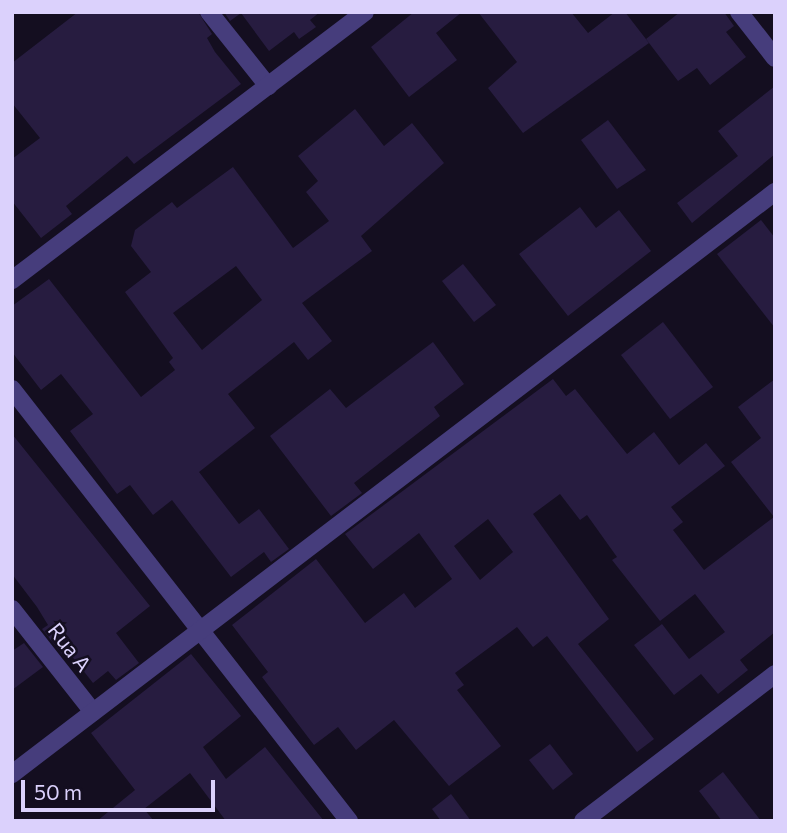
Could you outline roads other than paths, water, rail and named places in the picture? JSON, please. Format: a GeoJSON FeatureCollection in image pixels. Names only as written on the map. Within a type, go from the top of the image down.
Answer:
{"type":"FeatureCollection","features":[{"type":"Feature","properties":{"kind":"street"},"geometry":{"type":"LineString","coordinates":[[209,12],[268,86]]}},
{"type":"Feature","properties":{"kind":"street"},"geometry":{"type":"LineString","coordinates":[[12,280],[365,12]]}},
{"type":"Feature","properties":{"kind":"street"},"geometry":{"type":"LineString","coordinates":[[739,12],[769,39],[775,58]]}},
{"type":"Feature","properties":{"kind":"street"},"geometry":{"type":"LineString","coordinates":[[12,774],[775,192]]}},
{"type":"Feature","properties":{"kind":"street"},"geometry":{"type":"LineString","coordinates":[[12,389],[349,821]]}},
{"type":"Feature","properties":{"kind":"street","name":"Rua A"},"geometry":{"type":"LineString","coordinates":[[14,614],[93,712]]}},
{"type":"Feature","properties":{"kind":"street"},"geometry":{"type":"LineString","coordinates":[[583,821],[775,674]]}}]}
